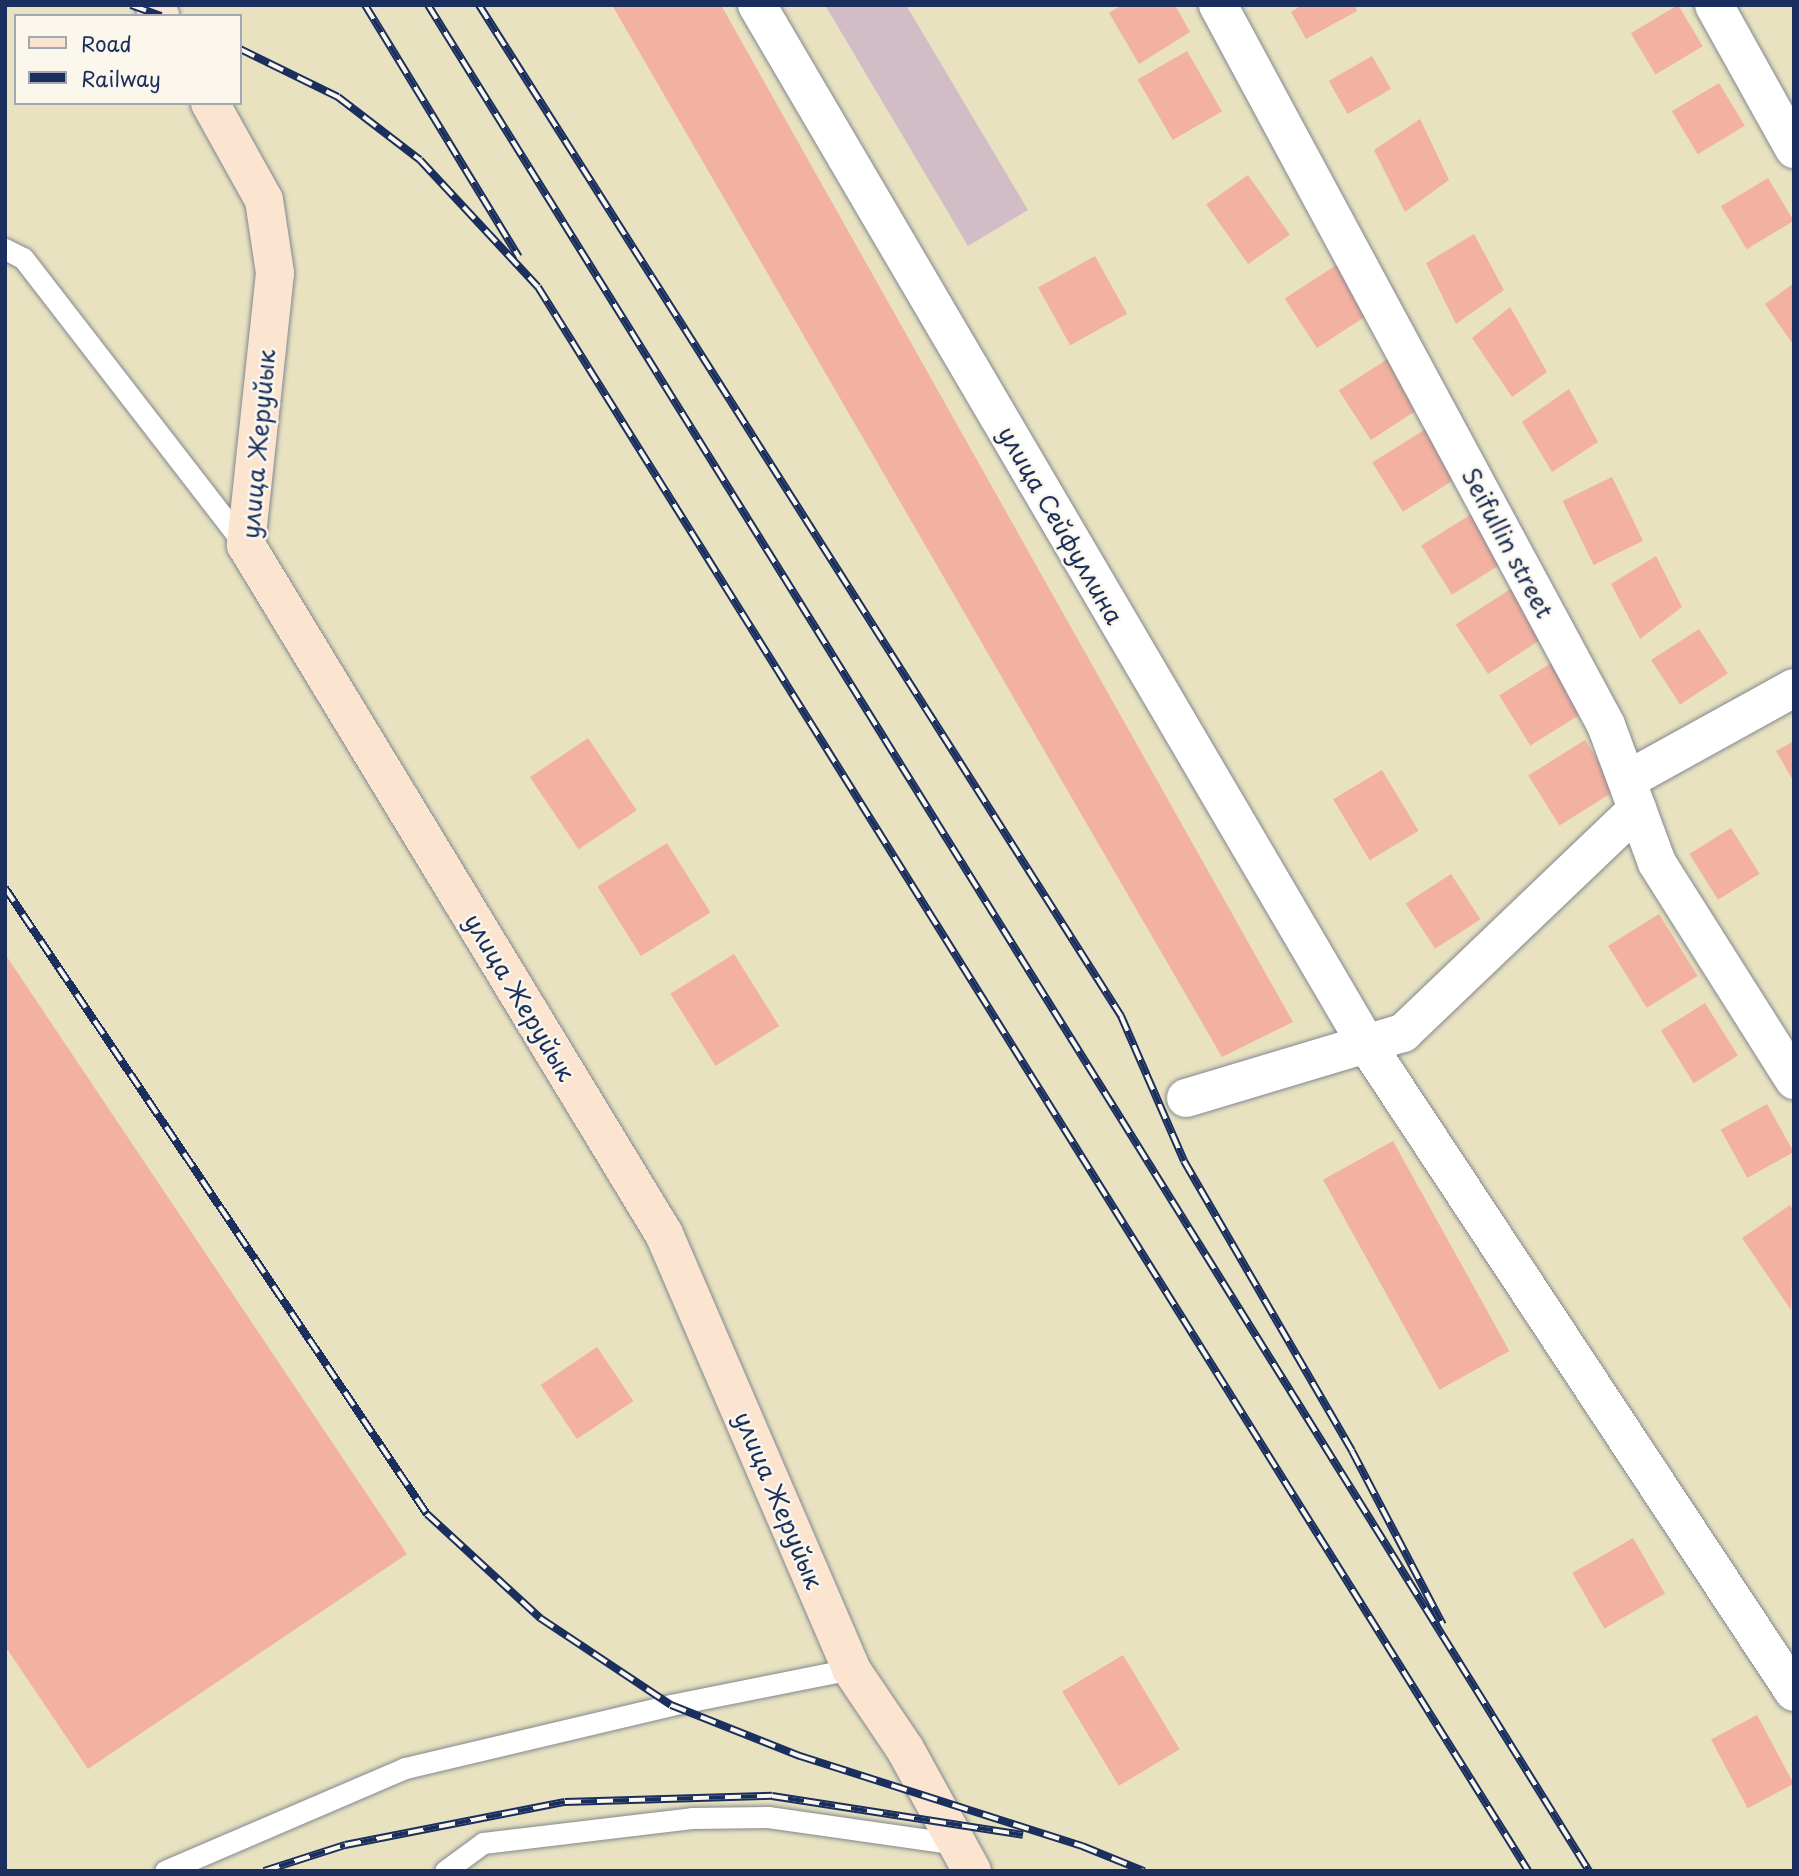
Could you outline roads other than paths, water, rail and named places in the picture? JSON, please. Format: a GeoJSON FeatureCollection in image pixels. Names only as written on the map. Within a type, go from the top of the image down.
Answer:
{"type":"FeatureCollection","features":[{"type":"Feature","properties":{"kind":"street","name":"улица Сейфуллина"},"geometry":{"type":"LineString","coordinates":[[757,5],[1367,1045],[1794,1692]]}},
{"type":"Feature","properties":{"kind":"street","name":"Seifullin street"},"geometry":{"type":"LineString","coordinates":[[1218,5],[1606,725],[1657,863],[1794,1080]]}},
{"type":"Feature","properties":{"kind":"street"},"geometry":{"type":"LineString","coordinates":[[1714,5],[1794,149]]}},
{"type":"Feature","properties":{"kind":"street","name":"улица Жеруйык"},"geometry":{"type":"LineString","coordinates":[[211,105],[264,200],[275,273],[246,545],[664,1234],[851,1669],[905,1749],[965,1857]]}},
{"type":"Feature","properties":{"kind":"street"},"geometry":{"type":"LineString","coordinates":[[1186,1098],[1403,1033],[1633,794],[1794,688]]}},
{"type":"Feature","properties":{"kind":"lane"},"geometry":{"type":"LineString","coordinates":[[5,249],[23,258],[246,545]]}},
{"type":"Feature","properties":{"kind":"lane"},"geometry":{"type":"LineString","coordinates":[[165,1871],[405,1768],[671,1705],[851,1669]]}},
{"type":"Feature","properties":{"kind":"lane"},"geometry":{"type":"LineString","coordinates":[[445,1871],[483,1843],[692,1818],[768,1817],[965,1857]]}},
{"type":"Feature","properties":{"kind":"railway"},"geometry":{"type":"LineString","coordinates":[[131,5],[156,14]]}},
{"type":"Feature","properties":{"kind":"railway"},"geometry":{"type":"LineString","coordinates":[[365,5],[519,257]]}},
{"type":"Feature","properties":{"kind":"railway"},"geometry":{"type":"LineString","coordinates":[[428,5],[1589,1871]]}},
{"type":"Feature","properties":{"kind":"railway"},"geometry":{"type":"LineString","coordinates":[[479,5],[1121,1016],[1184,1161],[1352,1451],[1443,1625]]}},
{"type":"Feature","properties":{"kind":"railway"},"geometry":{"type":"LineString","coordinates":[[242,50],[338,97],[420,160],[538,287],[1528,1871]]}},
{"type":"Feature","properties":{"kind":"railway"},"geometry":{"type":"LineString","coordinates":[[5,888],[427,1514],[540,1618],[671,1705],[800,1756],[1082,1846],[1144,1871]]}},
{"type":"Feature","properties":{"kind":"railway"},"geometry":{"type":"LineString","coordinates":[[264,1871],[345,1845],[565,1802],[772,1796],[1023,1835]]}}]}
